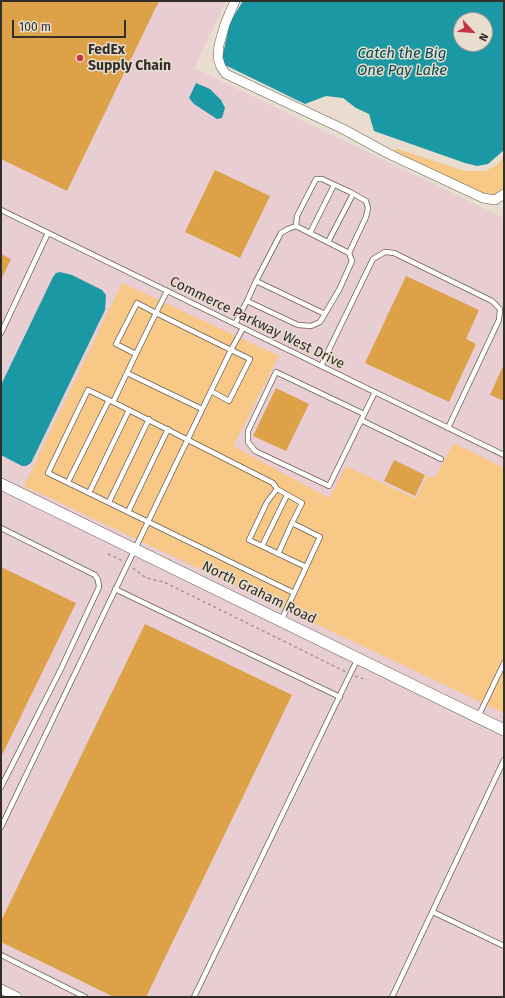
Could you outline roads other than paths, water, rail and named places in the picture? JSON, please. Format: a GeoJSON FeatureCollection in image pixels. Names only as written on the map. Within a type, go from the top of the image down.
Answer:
{"type":"FeatureCollection","features":[{"type":"Feature","properties":{"kind":"street"},"geometry":{"type":"LineString","coordinates":[[236,1],[225,24],[219,45],[218,58],[221,67],[226,74],[343,129],[389,154],[483,198],[495,200],[504,194]]}},
{"type":"Feature","properties":{"kind":"street","name":"North Graham Road"},"geometry":{"type":"LineString","coordinates":[[1,484],[504,730]]}},
{"type":"Feature","properties":{"kind":"street"},"geometry":{"type":"LineString","coordinates":[[1,989],[18,997]]}},
{"type":"Feature","properties":{"kind":"lane"},"geometry":{"type":"LineString","coordinates":[[296,226],[297,216],[316,179],[322,179],[353,194],[366,201],[368,208],[366,217],[349,253]]}},
{"type":"Feature","properties":{"kind":"lane"},"geometry":{"type":"LineString","coordinates":[[310,233],[334,185]]}},
{"type":"Feature","properties":{"kind":"lane"},"geometry":{"type":"LineString","coordinates":[[328,242],[353,194]]}},
{"type":"Feature","properties":{"kind":"lane","name":"Commerce Parkway West Drive"},"geometry":{"type":"LineString","coordinates":[[1,210],[504,455]]}},
{"type":"Feature","properties":{"kind":"lane"},"geometry":{"type":"LineString","coordinates":[[247,300],[303,327],[311,326],[320,322],[339,290],[352,261],[349,253],[296,226]]}},
{"type":"Feature","properties":{"kind":"lane"},"geometry":{"type":"LineString","coordinates":[[235,324],[281,233],[296,226]]}},
{"type":"Feature","properties":{"kind":"lane"},"geometry":{"type":"LineString","coordinates":[[1,333],[48,233]]}},
{"type":"Feature","properties":{"kind":"lane"},"geometry":{"type":"LineString","coordinates":[[321,366],[373,259],[385,252],[394,253],[492,301],[500,309],[499,320],[448,428]]}},
{"type":"Feature","properties":{"kind":"lane"},"geometry":{"type":"LineString","coordinates":[[256,281],[325,314]]}},
{"type":"Feature","properties":{"kind":"lane"},"geometry":{"type":"LineString","coordinates":[[68,482],[127,373],[167,291]]}},
{"type":"Feature","properties":{"kind":"lane"},"geometry":{"type":"LineString","coordinates":[[136,354],[116,344],[136,303],[250,359],[230,401],[211,391]]}},
{"type":"Feature","properties":{"kind":"lane"},"geometry":{"type":"LineString","coordinates":[[1,827],[134,549],[243,328]]}},
{"type":"Feature","properties":{"kind":"lane"},"geometry":{"type":"LineString","coordinates":[[364,414],[276,372],[248,431],[248,442],[255,451],[329,486],[364,414],[374,392]]}},
{"type":"Feature","properties":{"kind":"lane"},"geometry":{"type":"LineString","coordinates":[[127,373],[202,409]]}},
{"type":"Feature","properties":{"kind":"lane"},"geometry":{"type":"LineString","coordinates":[[278,554],[302,503],[278,489],[273,483],[188,438],[88,390],[48,473],[294,593]]}},
{"type":"Feature","properties":{"kind":"lane"},"geometry":{"type":"LineString","coordinates":[[89,493],[129,410]]}},
{"type":"Feature","properties":{"kind":"lane"},"geometry":{"type":"LineString","coordinates":[[109,502],[149,419]]}},
{"type":"Feature","properties":{"kind":"lane"},"geometry":{"type":"LineString","coordinates":[[361,420],[441,459]]}},
{"type":"Feature","properties":{"kind":"lane"},"geometry":{"type":"LineString","coordinates":[[128,512],[168,429]]}},
{"type":"Feature","properties":{"kind":"lane"},"geometry":{"type":"LineString","coordinates":[[278,489],[267,502],[249,540],[306,567]]}},
{"type":"Feature","properties":{"kind":"lane"},"geometry":{"type":"LineString","coordinates":[[262,546],[287,495]]}},
{"type":"Feature","properties":{"kind":"lane"},"geometry":{"type":"LineString","coordinates":[[281,621],[320,537],[292,523]]}},
{"type":"Feature","properties":{"kind":"lane"},"geometry":{"type":"LineString","coordinates":[[1,528],[95,575],[98,580],[99,587],[61,669],[1,787]]}},
{"type":"Feature","properties":{"kind":"lane"},"geometry":{"type":"LineString","coordinates":[[115,589],[340,697]]}},
{"type":"Feature","properties":{"kind":"lane"},"geometry":{"type":"LineString","coordinates":[[194,997],[358,658]]}},
{"type":"Feature","properties":{"kind":"lane"},"geometry":{"type":"LineString","coordinates":[[478,717],[504,663]]}},
{"type":"Feature","properties":{"kind":"lane"},"geometry":{"type":"LineString","coordinates":[[392,997],[504,760]]}},
{"type":"Feature","properties":{"kind":"lane"},"geometry":{"type":"LineString","coordinates":[[433,912],[504,946]]}},
{"type":"Feature","properties":{"kind":"lane"},"geometry":{"type":"LineString","coordinates":[[1,956],[85,997]]}},
{"type":"Feature","properties":{"kind":"water","name":"Catch the Big One Pay Lake"},"geometry":{"type":"Polygon","coordinates":[[[243,1],[504,1],[504,150],[488,164],[477,166],[465,163],[374,131],[369,114],[356,108],[343,98],[326,96],[305,104],[225,65],[222,59],[230,22],[243,1]]]}},
{"type":"Feature","properties":{"kind":"water"},"geometry":{"type":"Polygon","coordinates":[[[196,83],[210,89],[221,100],[225,108],[222,118],[217,119],[194,104],[189,98],[196,83]]]}},
{"type":"Feature","properties":{"kind":"water"},"geometry":{"type":"Polygon","coordinates":[[[60,272],[72,275],[102,290],[106,295],[105,310],[31,463],[26,466],[22,466],[1,455],[1,385],[53,277],[56,273],[60,272]]]}},
{"type":"Feature","properties":{"kind":"place","name":"FedEx Supply Chain"},"geometry":{"type":"Point","coordinates":[80,58]}}]}
